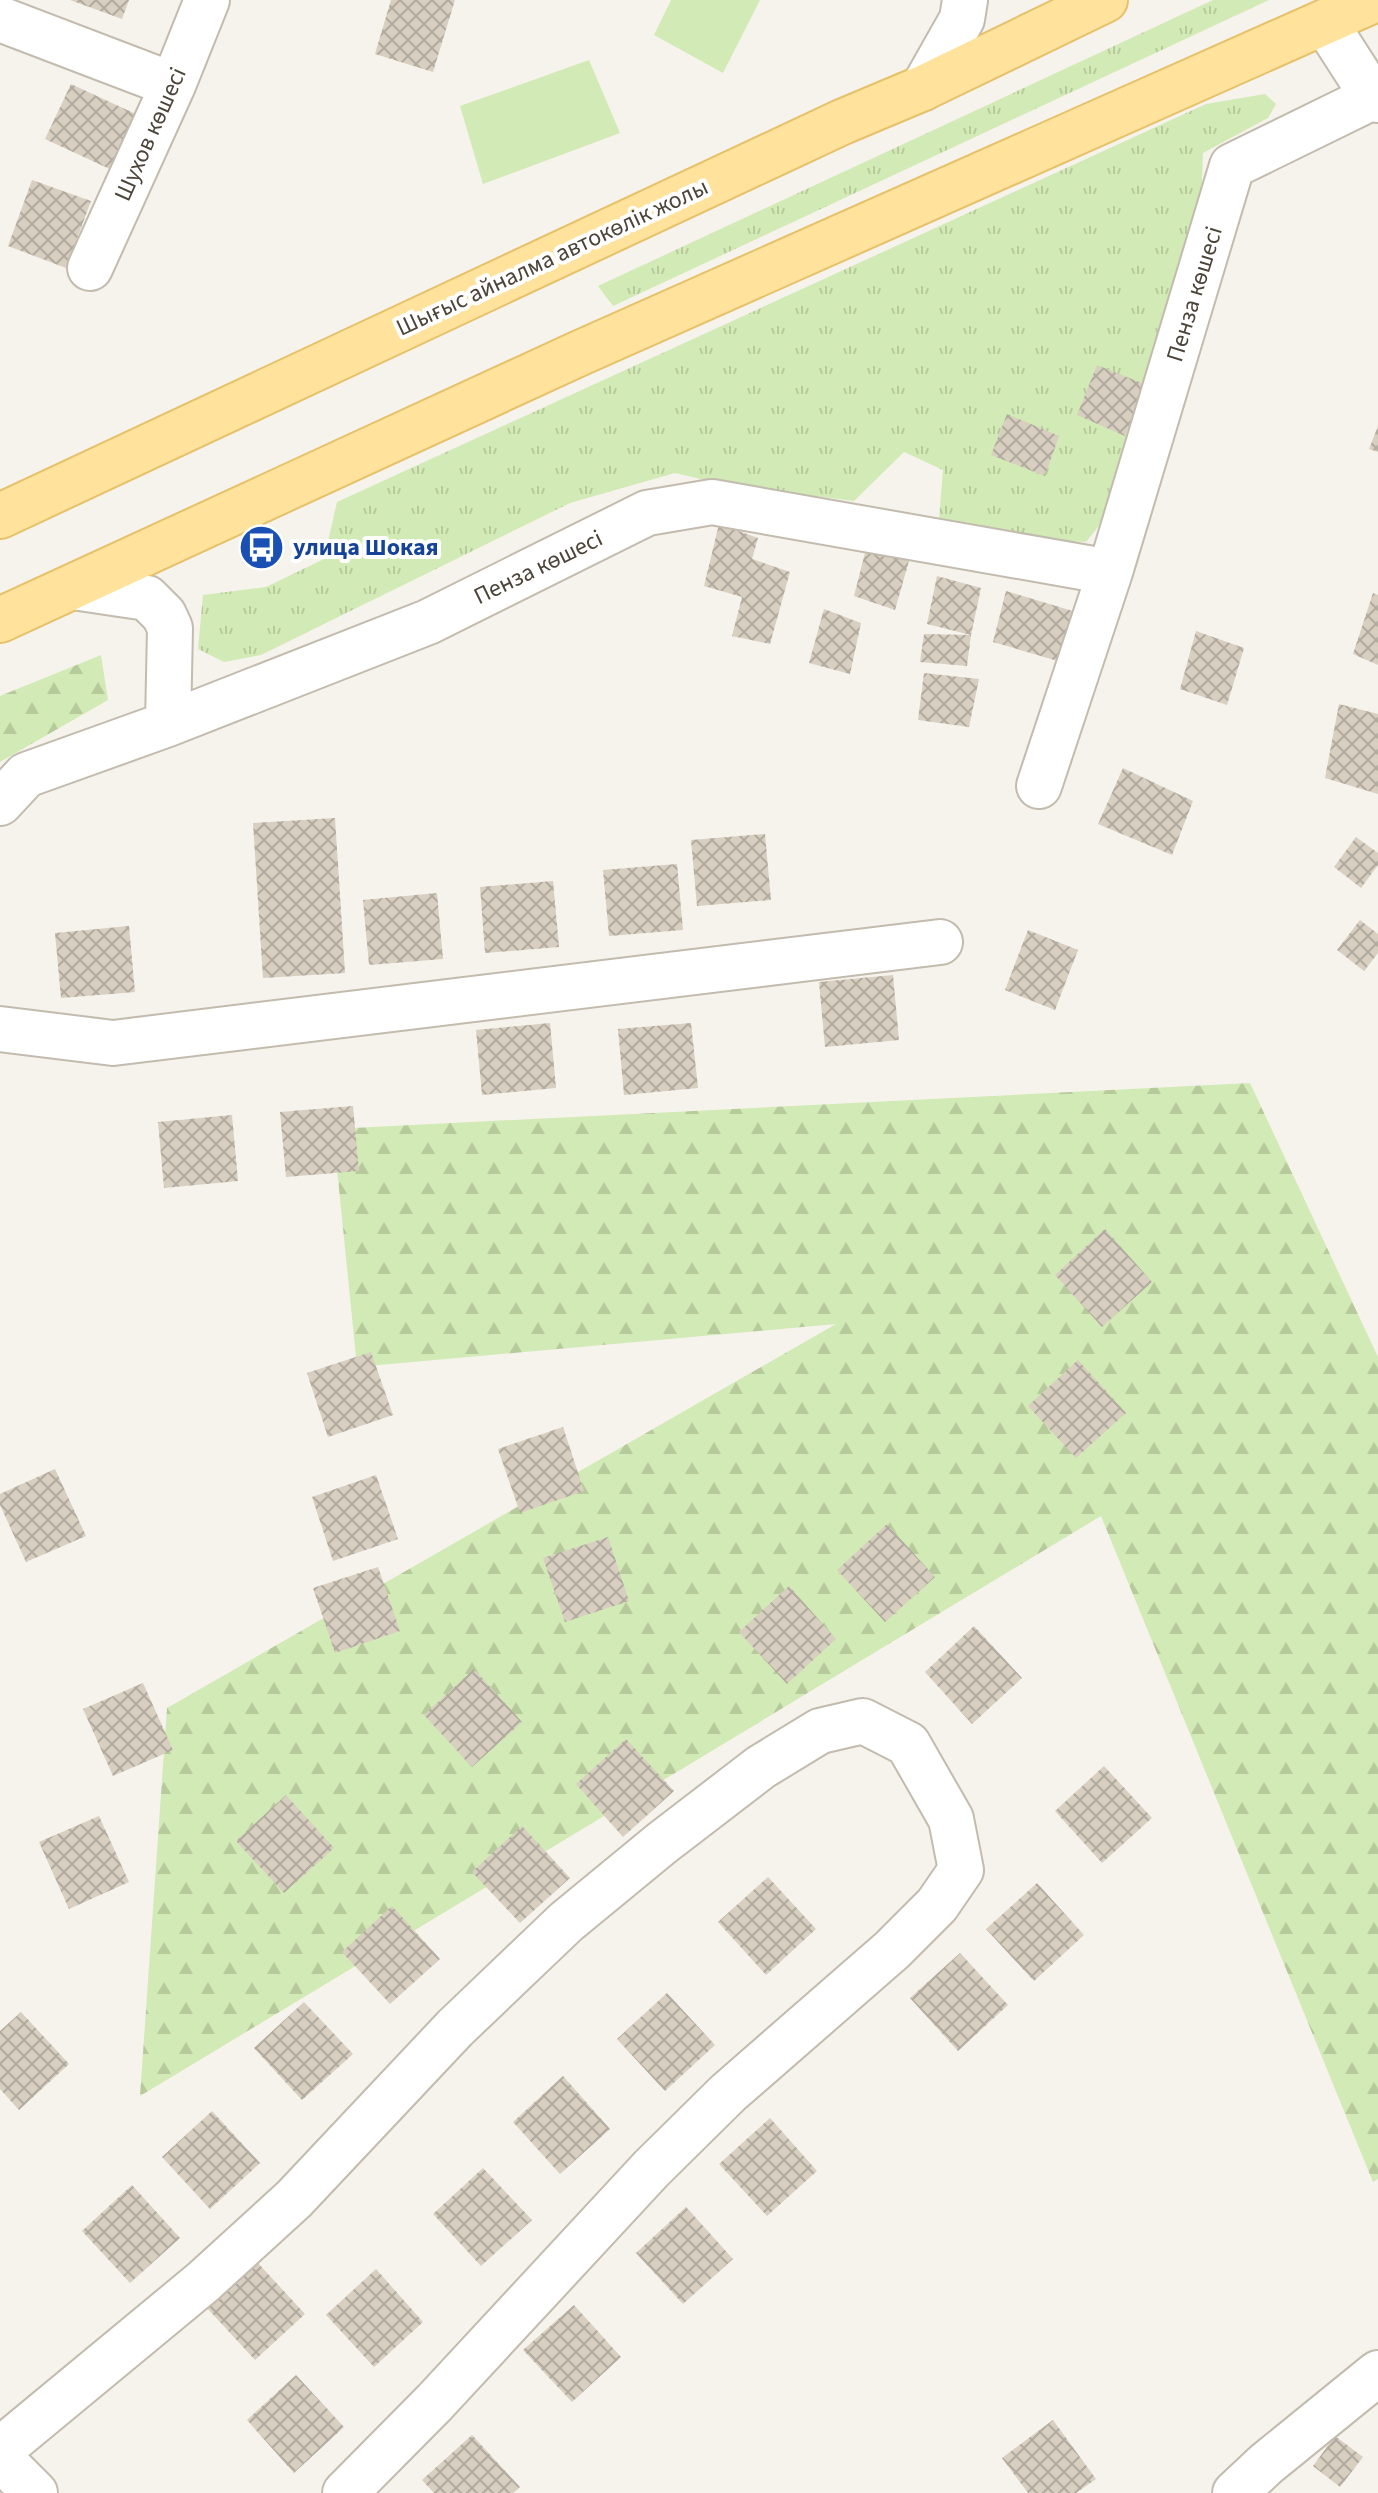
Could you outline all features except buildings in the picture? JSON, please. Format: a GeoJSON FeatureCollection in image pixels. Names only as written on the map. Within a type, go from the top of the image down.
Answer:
{"type":"FeatureCollection","features":[{"type":"Feature","properties":{"kind":"main road","name":"Шығыс айналма автокөлік жолы"},"geometry":{"type":"LineString","coordinates":[[0,516],[842,122],[923,88],[1105,0]]}},
{"type":"Feature","properties":{"kind":"main road"},"geometry":{"type":"LineString","coordinates":[[0,620],[594,346],[1326,24],[1374,0]]}},
{"type":"Feature","properties":{"kind":"street","name":"Шухов көшесі"},"geometry":{"type":"LineString","coordinates":[[90,268],[173,85],[207,0]]}},
{"type":"Feature","properties":{"kind":"street"},"geometry":{"type":"LineString","coordinates":[[923,88],[962,19],[965,0]]}},
{"type":"Feature","properties":{"kind":"street"},"geometry":{"type":"LineString","coordinates":[[0,19],[173,85]]}},
{"type":"Feature","properties":{"kind":"street"},"geometry":{"type":"LineString","coordinates":[[1326,24],[1375,98]]}},
{"type":"Feature","properties":{"kind":"street","name":"Пенза көшесі"},"geometry":{"type":"LineString","coordinates":[[1039,786],[1110,572],[1232,166],[1375,98]]}},
{"type":"Feature","properties":{"kind":"street","name":"Пенза көшесі"},"geometry":{"type":"LineString","coordinates":[[0,803],[26,775],[168,724],[428,622],[647,513],[712,502],[1110,572]]}},
{"type":"Feature","properties":{"kind":"street"},"geometry":{"type":"LineString","coordinates":[[73,587],[147,598],[164,615],[170,628],[168,724]]}},
{"type":"Feature","properties":{"kind":"street"},"geometry":{"type":"LineString","coordinates":[[0,1029],[113,1043],[940,942]]}},
{"type":"Feature","properties":{"kind":"street"},"geometry":{"type":"LineString","coordinates":[[0,2450],[203,2282],[294,2199],[455,2028],[566,1922],[662,1843],[761,1767],[820,1731],[863,1721],[908,1744],[951,1819],[961,1870],[937,1905],[892,1950],[728,2093],[651,2169],[435,2402],[345,2493]]}},
{"type":"Feature","properties":{"kind":"street"},"geometry":{"type":"LineString","coordinates":[[1235,2493],[1378,2373]]}},
{"type":"Feature","properties":{"kind":"street"},"geometry":{"type":"LineString","coordinates":[[0,2458],[35,2493]]}},
{"type":"Feature","properties":{"kind":"green space"},"geometry":{"type":"Polygon","coordinates":[[[671,0],[760,0],[723,73],[654,35],[671,0]]]}},
{"type":"Feature","properties":{"kind":"green space"},"geometry":{"type":"Polygon","coordinates":[[[1213,0],[1269,0],[613,306],[598,286],[1213,0]]]}},
{"type":"Feature","properties":{"kind":"green space"},"geometry":{"type":"Polygon","coordinates":[[[589,60],[620,133],[483,184],[460,106],[589,60]]]}},
{"type":"Feature","properties":{"kind":"green space"},"geometry":{"type":"Polygon","coordinates":[[[1265,94],[1276,104],[1268,118],[1203,153],[1201,204],[1117,485],[1098,527],[1086,542],[1031,539],[939,519],[943,470],[904,452],[854,501],[722,484],[675,473],[570,503],[261,655],[224,662],[198,649],[203,595],[266,587],[324,559],[337,502],[1206,104],[1265,94]]]}},
{"type":"Feature","properties":{"kind":"green space"},"geometry":{"type":"Polygon","coordinates":[[[101,655],[108,700],[0,762],[0,696],[101,655]]]}},
{"type":"Feature","properties":{"kind":"green space"},"geometry":{"type":"Polygon","coordinates":[[[1250,1083],[1378,1357],[1378,2179],[1373,2182],[1101,1516],[140,2096],[167,1708],[836,1324],[357,1367],[333,1129],[1250,1083]]]}},
{"type":"Feature","properties":{"kind":"place","name":"улица Шокая"},"geometry":{"type":"Point","coordinates":[262,547]}}]}
